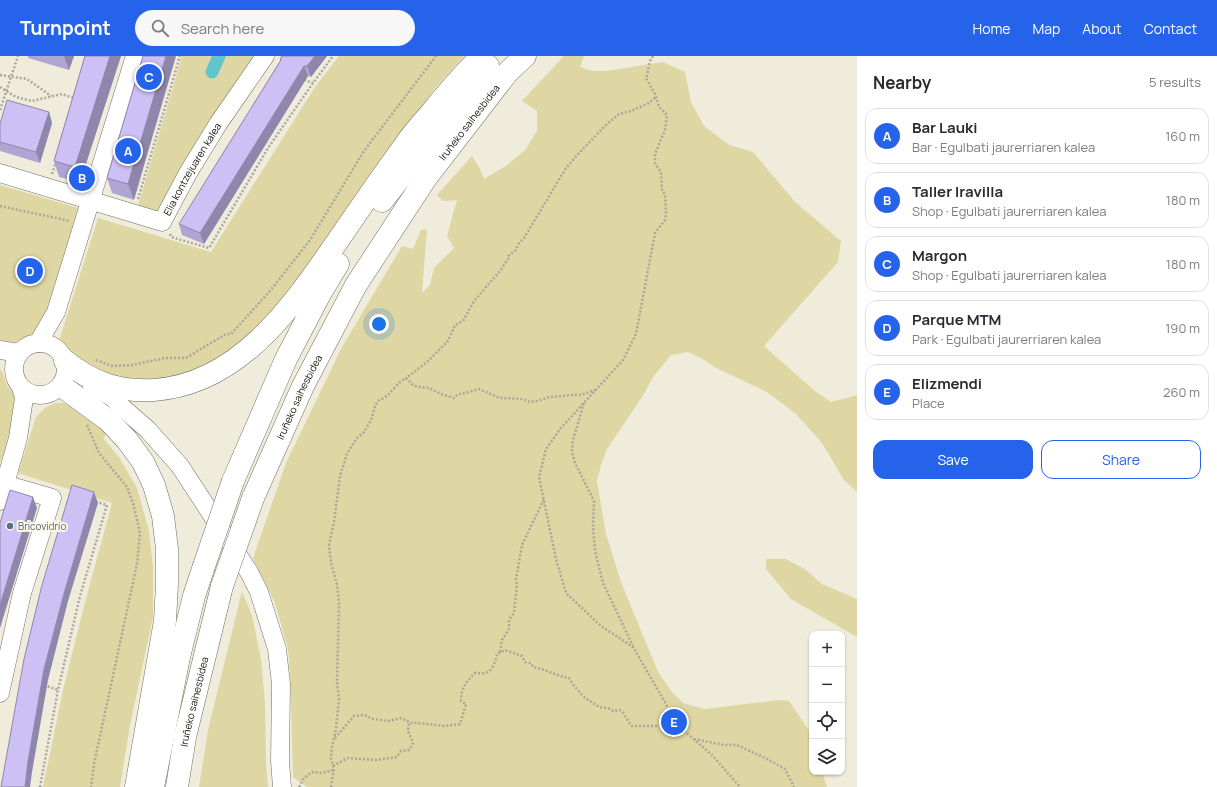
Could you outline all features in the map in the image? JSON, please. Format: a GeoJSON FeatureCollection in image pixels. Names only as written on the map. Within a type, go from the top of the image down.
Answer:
{"type":"FeatureCollection","features":[{"type":"Feature","properties":{"kind":"highway"},"geometry":{"type":"LineString","coordinates":[[60,377],[79,372],[99,383],[119,388],[140,391],[170,389],[196,382],[223,368],[248,350],[267,333],[312,278],[406,143],[461,76],[482,56]]}},
{"type":"Feature","properties":{"kind":"highway","name":"Iruñeko saihesbidea"},"geometry":{"type":"LineString","coordinates":[[153,787],[179,657],[194,596],[233,481],[286,359],[321,292],[358,231],[496,56]]}},
{"type":"Feature","properties":{"kind":"highway","name":"Iruñeko saihesbidea"},"geometry":{"type":"LineString","coordinates":[[177,787],[185,737],[222,586],[253,498],[303,386],[356,285],[426,178],[507,73],[525,56]]}},
{"type":"Feature","properties":{"kind":"highway"},"geometry":{"type":"LineString","coordinates":[[60,377],[123,435],[144,462],[154,485],[163,516],[167,584],[165,621],[136,787]]}},
{"type":"Feature","properties":{"kind":"highway"},"geometry":{"type":"LineString","coordinates":[[156,672],[194,596]]}},
{"type":"Feature","properties":{"kind":"highway"},"geometry":{"type":"LineString","coordinates":[[191,787],[213,620]]}},
{"type":"Feature","properties":{"kind":"street"},"geometry":{"type":"LineString","coordinates":[[38,343],[56,312],[135,56]]}},
{"type":"Feature","properties":{"kind":"street","name":"Elia kontzejuaren kalea"},"geometry":{"type":"LineString","coordinates":[[0,173],[162,222],[188,173],[218,124],[265,56]]}},
{"type":"Feature","properties":{"kind":"street"},"geometry":{"type":"LineString","coordinates":[[0,693],[22,593],[52,498],[2,489],[18,438],[30,413],[60,377],[56,338],[56,312]]}},
{"type":"Feature","properties":{"kind":"street"},"geometry":{"type":"LineString","coordinates":[[18,438],[24,398],[14,364],[19,353],[28,346],[38,343],[48,344],[56,348],[60,377]]}},
{"type":"Feature","properties":{"kind":"street"},"geometry":{"type":"LineString","coordinates":[[0,350],[19,353]]}},
{"type":"Feature","properties":{"kind":"street"},"geometry":{"type":"LineString","coordinates":[[0,358],[18,381],[30,393],[60,377]]}},
{"type":"Feature","properties":{"kind":"street"},"geometry":{"type":"LineString","coordinates":[[60,377],[88,394],[124,409],[147,429],[180,466],[245,566],[259,592],[277,649],[281,684],[280,761],[282,787]]}},
{"type":"Feature","properties":{"kind":"path"},"geometry":{"type":"LineString","coordinates":[[0,110],[18,56]]}},
{"type":"Feature","properties":{"kind":"path"},"geometry":{"type":"LineString","coordinates":[[134,213],[180,56]]}},
{"type":"Feature","properties":{"kind":"path"},"geometry":{"type":"LineString","coordinates":[[162,222],[171,237],[209,248],[268,148],[313,83],[334,56]]}},
{"type":"Feature","properties":{"kind":"path"},"geometry":{"type":"LineString","coordinates":[[92,358],[112,366],[132,365],[165,358],[186,358],[226,334],[231,334],[270,291],[310,240],[364,151],[436,56]]}},
{"type":"Feature","properties":{"kind":"path"},"geometry":{"type":"LineString","coordinates":[[633,647],[601,626],[566,593],[556,560],[539,477],[546,449],[561,428],[623,360],[636,334],[656,233],[665,220],[666,213],[665,194],[662,190],[662,172],[655,163],[655,154],[665,130],[667,115],[659,107],[656,96],[646,78],[651,59],[654,56]]}},
{"type":"Feature","properties":{"kind":"path"},"geometry":{"type":"LineString","coordinates":[[0,75],[27,79],[51,96]]}},
{"type":"Feature","properties":{"kind":"path"},"geometry":{"type":"LineString","coordinates":[[299,79],[313,83]]}},
{"type":"Feature","properties":{"kind":"path"},"geometry":{"type":"LineString","coordinates":[[0,87],[16,98],[32,101],[62,94],[75,98]]}},
{"type":"Feature","properties":{"kind":"path"},"geometry":{"type":"LineString","coordinates":[[73,105],[77,92]]}},
{"type":"Feature","properties":{"kind":"path"},"geometry":{"type":"LineString","coordinates":[[331,787],[334,770],[331,759],[339,699],[339,592],[331,564],[329,545],[335,517],[340,476],[347,454],[356,439],[364,432],[371,420],[378,401],[387,396],[400,382],[427,362],[448,340],[455,326],[463,321],[474,301],[500,271],[508,259],[508,256],[516,250],[566,168],[606,125],[619,114],[649,103],[656,96]]}},
{"type":"Feature","properties":{"kind":"path"},"geometry":{"type":"LineString","coordinates":[[48,188],[57,158]]}},
{"type":"Feature","properties":{"kind":"path"},"geometry":{"type":"LineString","coordinates":[[0,206],[74,222]]}},
{"type":"Feature","properties":{"kind":"path"},"geometry":{"type":"LineString","coordinates":[[404,379],[407,379],[414,386],[429,388],[454,398],[458,394],[478,389],[500,398],[523,399],[530,402],[549,397],[581,395],[596,389]]}},
{"type":"Feature","properties":{"kind":"path"},"geometry":{"type":"LineString","coordinates":[[585,402],[573,440],[572,451],[575,463],[594,501],[593,528],[595,551],[603,583],[633,647],[666,704],[674,722],[712,755],[740,787]]}},
{"type":"Feature","properties":{"kind":"path"},"geometry":{"type":"LineString","coordinates":[[87,424],[99,453],[126,487],[133,503],[140,533],[137,564],[94,764],[91,787]]}},
{"type":"Feature","properties":{"kind":"path"},"geometry":{"type":"LineString","coordinates":[[40,787],[42,768],[58,690],[80,596],[107,505],[92,500]]}},
{"type":"Feature","properties":{"kind":"path"},"geometry":{"type":"LineString","coordinates":[[334,739],[354,716],[364,715],[373,719],[389,721],[401,718],[409,722],[445,726],[460,724],[466,704],[460,701],[465,683],[476,673],[485,674],[490,670],[500,652],[502,640],[509,629],[509,620],[514,613],[517,585],[516,578],[522,545],[544,500]]}},
{"type":"Feature","properties":{"kind":"path"},"geometry":{"type":"LineString","coordinates":[[500,652],[505,650],[522,656],[525,662],[531,663],[533,667],[549,670],[557,676],[569,678],[575,688],[584,697],[599,706],[613,711],[620,710],[624,713],[632,726],[657,726],[674,722]]}},
{"type":"Feature","properties":{"kind":"path"},"geometry":{"type":"LineString","coordinates":[[38,683],[58,690]]}},
{"type":"Feature","properties":{"kind":"path"},"geometry":{"type":"LineString","coordinates":[[333,766],[348,758],[376,760],[397,757],[401,751],[409,750],[413,743],[408,731],[409,722]]}},
{"type":"Feature","properties":{"kind":"path"},"geometry":{"type":"LineString","coordinates":[[694,738],[724,745],[737,745],[767,759],[785,770],[794,787]]}},
{"type":"Feature","properties":{"kind":"path"},"geometry":{"type":"LineString","coordinates":[[299,787],[304,778],[312,772],[322,773],[334,770]]}},
{"type":"Feature","properties":{"kind":"shaded area"},"geometry":{"type":"Polygon","coordinates":[[[182,56],[258,56],[160,214],[137,209],[182,56]]]}},
{"type":"Feature","properties":{"kind":"shaded area"},"geometry":{"type":"Polygon","coordinates":[[[339,56],[464,56],[435,88],[279,305],[237,346],[183,377],[145,382],[110,380],[68,356],[59,341],[98,218],[211,252],[315,87],[339,56]]]}},
{"type":"Feature","properties":{"kind":"shaded area"},"geometry":{"type":"Polygon","coordinates":[[[564,56],[584,56],[580,67],[592,71],[607,71],[663,62],[685,72],[691,102],[704,126],[729,145],[753,152],[795,202],[841,241],[838,262],[764,346],[816,392],[831,402],[857,395],[857,492],[844,480],[822,443],[796,414],[767,392],[716,368],[701,358],[688,352],[671,355],[653,377],[642,397],[607,449],[597,481],[606,534],[621,582],[658,672],[672,692],[683,703],[705,709],[779,700],[789,701],[809,731],[809,775],[823,775],[827,787],[307,787],[293,777],[288,649],[275,603],[253,558],[286,463],[342,347],[402,246],[413,249],[421,230],[427,229],[422,293],[430,285],[434,268],[454,248],[447,236],[457,200],[443,201],[437,195],[472,156],[484,179],[506,166],[525,150],[537,131],[537,111],[522,101],[564,56]]]}},
{"type":"Feature","properties":{"kind":"shaded area"},"geometry":{"type":"Polygon","coordinates":[[[0,185],[78,208],[44,321],[36,332],[28,338],[0,344],[0,185]]]}},
{"type":"Feature","properties":{"kind":"shaded area"},"geometry":{"type":"Polygon","coordinates":[[[0,369],[6,383],[15,397],[17,408],[8,442],[0,463],[0,369]]]}},
{"type":"Feature","properties":{"kind":"shaded area"},"geometry":{"type":"Polygon","coordinates":[[[55,403],[70,405],[106,430],[104,439],[120,459],[137,488],[149,531],[153,567],[153,617],[130,725],[120,787],[43,787],[63,690],[112,503],[18,473],[36,417],[45,408],[55,403]]]}},
{"type":"Feature","properties":{"kind":"shaded area"},"geometry":{"type":"Polygon","coordinates":[[[766,559],[786,559],[806,570],[822,584],[857,599],[857,637],[791,599],[766,569],[766,559]]]}},
{"type":"Feature","properties":{"kind":"shaded area"},"geometry":{"type":"Polygon","coordinates":[[[242,591],[252,616],[261,659],[265,703],[268,787],[199,787],[208,730],[242,591]]]}},
{"type":"Feature","properties":{"kind":"building"},"geometry":{"type":"Polygon","coordinates":[[[85,56],[110,56],[75,167],[54,161],[85,56]]]}},
{"type":"Feature","properties":{"kind":"building"},"geometry":{"type":"Polygon","coordinates":[[[143,56],[166,56],[128,184],[107,178],[143,56]]]}},
{"type":"Feature","properties":{"kind":"building"},"geometry":{"type":"Polygon","coordinates":[[[282,56],[315,56],[307,66],[304,66],[200,233],[179,224],[281,60],[280,59],[282,56]]]}},
{"type":"Feature","properties":{"kind":"building"},"geometry":{"type":"Polygon","coordinates":[[[7,100],[49,112],[36,152],[0,142],[0,124],[7,100]]]}},
{"type":"Feature","properties":{"kind":"building"},"geometry":{"type":"Polygon","coordinates":[[[72,485],[94,492],[65,590],[44,669],[25,787],[1,787],[24,659],[42,585],[72,485]]]}},
{"type":"Feature","properties":{"kind":"building"},"geometry":{"type":"Polygon","coordinates":[[[10,490],[33,497],[0,605],[0,523],[10,490]]]}},
{"type":"Feature","properties":{"kind":"waterway"},"geometry":{"type":"LineString","coordinates":[[212,72],[219,56]]}},
{"type":"Feature","properties":{"kind":"place","name":"Margon"},"geometry":{"type":"Point","coordinates":[149,77]}},
{"type":"Feature","properties":{"kind":"place","name":"Bar Lauki"},"geometry":{"type":"Point","coordinates":[128,151]}},
{"type":"Feature","properties":{"kind":"place","name":"Taller Iravilla"},"geometry":{"type":"Point","coordinates":[82,178]}},
{"type":"Feature","properties":{"kind":"place","name":"Parque MTM"},"geometry":{"type":"Point","coordinates":[30,271]}},
{"type":"Feature","properties":{"kind":"place","name":"Bricovidrio"},"geometry":{"type":"Point","coordinates":[10,526]}},
{"type":"Feature","properties":{"kind":"place","name":"Elizmendi"},"geometry":{"type":"Point","coordinates":[674,722]}}]}
